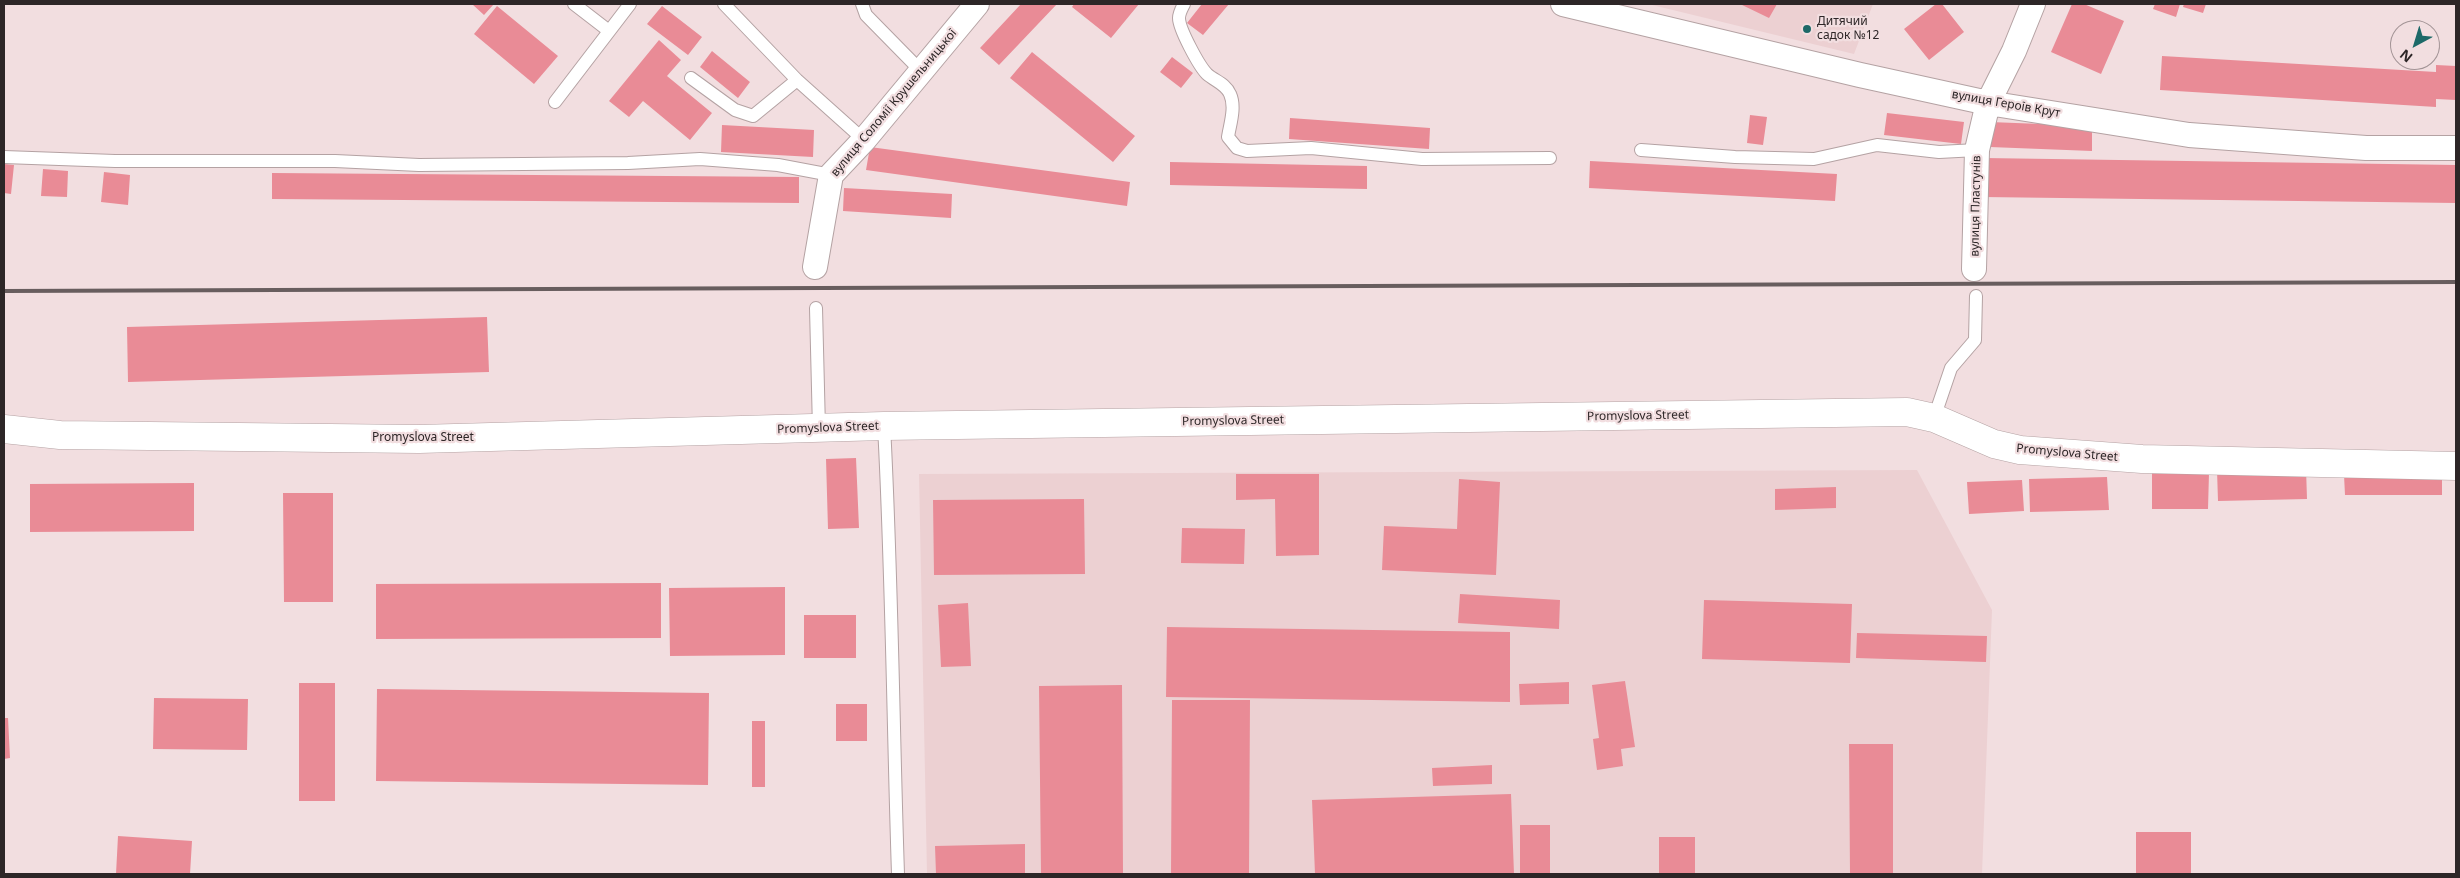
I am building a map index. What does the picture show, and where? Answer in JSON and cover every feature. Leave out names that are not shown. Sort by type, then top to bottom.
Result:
[{"type":"street","name":"вулиця Соломії Крушельницької","points":[[815,267],[831,175],[864,140],[977,4]]},
{"type":"street","name":"вулиця Героїв Крут","points":[[1563,4],[1860,75],[1988,103],[2189,135],[2366,148],[2456,148]]},
{"type":"street","name":"вулиця Пластунів","points":[[1974,269],[1977,150],[1988,103],[2014,51],[2033,4]]},
{"type":"street","name":"Promyslova Street","points":[[4,428],[60,435],[419,439],[884,426],[1907,412],[1934,418],[1994,444],[2020,450],[2142,459],[2456,466]]},
{"type":"lane","points":[[574,4],[609,31]]},
{"type":"lane","points":[[555,102],[630,4]]},
{"type":"lane","points":[[724,4],[797,80],[864,140]]},
{"type":"lane","points":[[862,4],[866,15],[921,72]]},
{"type":"lane","points":[[1184,4],[1179,16],[1180,26],[1190,46],[1206,73],[1226,87],[1231,95],[1233,106],[1228,137],[1237,148],[1247,151],[1311,148],[1422,159],[1550,158]]},
{"type":"lane","points":[[691,78],[735,110],[753,116],[797,80]]},
{"type":"lane","points":[[1641,150],[1735,157],[1814,159],[1877,145],[1939,152],[1977,150]]},
{"type":"lane","points":[[4,157],[115,161],[335,162],[419,165],[628,163],[700,159],[778,165],[831,175]]},
{"type":"lane","points":[[1934,418],[1951,368],[1975,340],[1976,296]]},
{"type":"lane","points":[[816,308],[819,429]]},
{"type":"lane","points":[[884,426],[892,568],[898,874]]},
{"type":"shaded area","name":"Дитячий садок №12","points":[[1648,4],[1873,4],[1854,54]]},
{"type":"shaded area","points":[[1917,470],[1992,610],[1982,874],[927,874],[919,474]]},
{"type":"building","points":[[472,4],[494,4],[484,15]]},
{"type":"building","points":[[1021,4],[1057,4],[999,65],[980,48]]},
{"type":"building","points":[[1074,4],[1139,4],[1111,38],[1072,7]]},
{"type":"building","points":[[1202,4],[1229,4],[1203,35],[1187,23]]},
{"type":"building","points":[[1740,4],[1777,4],[1769,18]]},
{"type":"building","points":[[1936,4],[1942,4],[1964,32],[1929,60],[1904,29]]},
{"type":"building","points":[[2072,4],[2084,4],[2124,21],[2101,74],[2051,52]]},
{"type":"building","points":[[2155,4],[2180,4],[2176,17],[2153,9]]},
{"type":"building","points":[[2184,4],[2206,4],[2203,13],[2183,7]]},
{"type":"building","points":[[497,6],[558,56],[534,84],[474,34]]},
{"type":"building","points":[[662,6],[702,37],[688,55],[647,24]]},
{"type":"building","points":[[659,40],[681,60],[667,76],[712,113],[690,140],[643,101],[629,117],[609,101]]},
{"type":"building","points":[[712,51],[750,82],[738,98],[700,67]]},
{"type":"building","points":[[1032,52],[1135,136],[1113,162],[1010,78]]},
{"type":"building","points":[[2162,56],[2436,72],[2436,70],[2440,70],[2440,65],[2456,66],[2456,100],[2436,99],[2436,107],[2160,90]]},
{"type":"building","points":[[1172,57],[1193,73],[1181,88],[1160,72]]},
{"type":"building","points":[[1887,113],[1964,122],[1961,144],[1884,135]]},
{"type":"building","points":[[1750,115],[1767,117],[1763,145],[1747,143]]},
{"type":"building","points":[[1290,118],[1430,128],[1429,149],[1289,139]]},
{"type":"building","points":[[1990,122],[2092,126],[2092,151],[1990,147]]},
{"type":"building","points":[[722,125],[814,130],[813,157],[721,152]]},
{"type":"building","points":[[870,147],[1130,182],[1127,206],[866,170]]},
{"type":"building","points":[[1984,158],[2456,165],[2456,203],[1983,197]]},
{"type":"building","points":[[1590,161],[1837,174],[1835,201],[1589,188]]},
{"type":"building","points":[[1170,162],[1367,166],[1367,189],[1170,185]]},
{"type":"building","points":[[4,164],[14,165],[11,194],[4,193]]},
{"type":"building","points":[[43,169],[68,171],[67,197],[41,196]]},
{"type":"building","points":[[104,172],[130,175],[128,205],[101,202]]},
{"type":"building","points":[[272,173],[799,177],[799,203],[272,199]]},
{"type":"building","points":[[844,188],[952,194],[951,218],[843,211]]},
{"type":"building","points":[[487,317],[489,372],[128,382],[127,327]]},
{"type":"building","points":[[856,458],[859,528],[828,529],[826,459]]},
{"type":"building","points":[[2306,468],[2307,499],[2218,501],[2217,470]]},
{"type":"building","points":[[2152,472],[2209,473],[2208,509],[2152,509]]},
{"type":"building","points":[[1236,474],[1319,474],[1319,555],[1276,556],[1275,499],[1236,500]]},
{"type":"building","points":[[2442,474],[2442,495],[2345,495],[2344,475]]},
{"type":"building","points":[[2107,477],[2109,510],[2030,512],[2029,479]]},
{"type":"building","points":[[1459,479],[1500,482],[1496,575],[1382,570],[1384,526],[1457,529]]},
{"type":"building","points":[[2022,480],[2024,511],[1969,514],[1967,482]]},
{"type":"building","points":[[194,483],[194,531],[30,532],[30,484]]},
{"type":"building","points":[[1836,487],[1836,508],[1775,510],[1775,489]]},
{"type":"building","points":[[283,493],[333,493],[333,602],[284,602]]},
{"type":"building","points":[[1084,499],[1085,574],[934,575],[933,500]]},
{"type":"building","points":[[1182,528],[1245,529],[1244,564],[1181,563]]},
{"type":"building","points":[[661,583],[661,638],[376,639],[376,584]]},
{"type":"building","points":[[785,587],[785,655],[670,656],[669,588]]},
{"type":"building","points":[[1460,594],[1560,600],[1559,629],[1458,623]]},
{"type":"building","points":[[1704,600],[1852,604],[1850,663],[1702,659]]},
{"type":"building","points":[[968,603],[971,666],[941,667],[938,605]]},
{"type":"building","points":[[804,615],[856,615],[856,658],[804,658]]},
{"type":"building","points":[[1167,627],[1510,632],[1510,702],[1166,697]]},
{"type":"building","points":[[1857,633],[1987,636],[1986,662],[1856,658]]},
{"type":"building","points":[[1625,681],[1635,747],[1621,749],[1623,766],[1597,770],[1593,739],[1599,738],[1592,685]]},
{"type":"building","points":[[1569,682],[1569,704],[1520,705],[1519,684]]},
{"type":"building","points":[[299,683],[335,683],[335,801],[299,801]]},
{"type":"building","points":[[1122,685],[1123,874],[1041,874],[1039,686]]},
{"type":"building","points":[[377,689],[709,693],[708,785],[376,781]]},
{"type":"building","points":[[154,698],[248,699],[247,750],[153,749]]},
{"type":"building","points":[[1172,700],[1250,700],[1249,874],[1171,874]]},
{"type":"building","points":[[836,704],[867,704],[867,741],[836,741]]},
{"type":"building","points":[[4,718],[8,718],[10,758],[4,759]]},
{"type":"building","points":[[752,721],[765,721],[765,787],[752,787]]},
{"type":"building","points":[[1849,744],[1893,744],[1893,874],[1850,874]]},
{"type":"building","points":[[1492,765],[1492,784],[1433,786],[1432,768]]},
{"type":"building","points":[[1511,794],[1514,874],[1315,874],[1312,800]]},
{"type":"building","points":[[1520,825],[1550,825],[1550,874],[1520,874]]},
{"type":"building","points":[[2136,832],[2191,832],[2191,874],[2136,874]]},
{"type":"building","points":[[118,836],[192,841],[190,874],[116,874]]},
{"type":"building","points":[[1659,837],[1695,837],[1695,874],[1659,874]]},
{"type":"building","points":[[1025,844],[1025,874],[936,874],[935,846]]},
{"type":"railway","points":[[4,291],[2456,282]]},
{"type":"place","name":"Дитячий садок №12","points":[[1807,29]]}]
